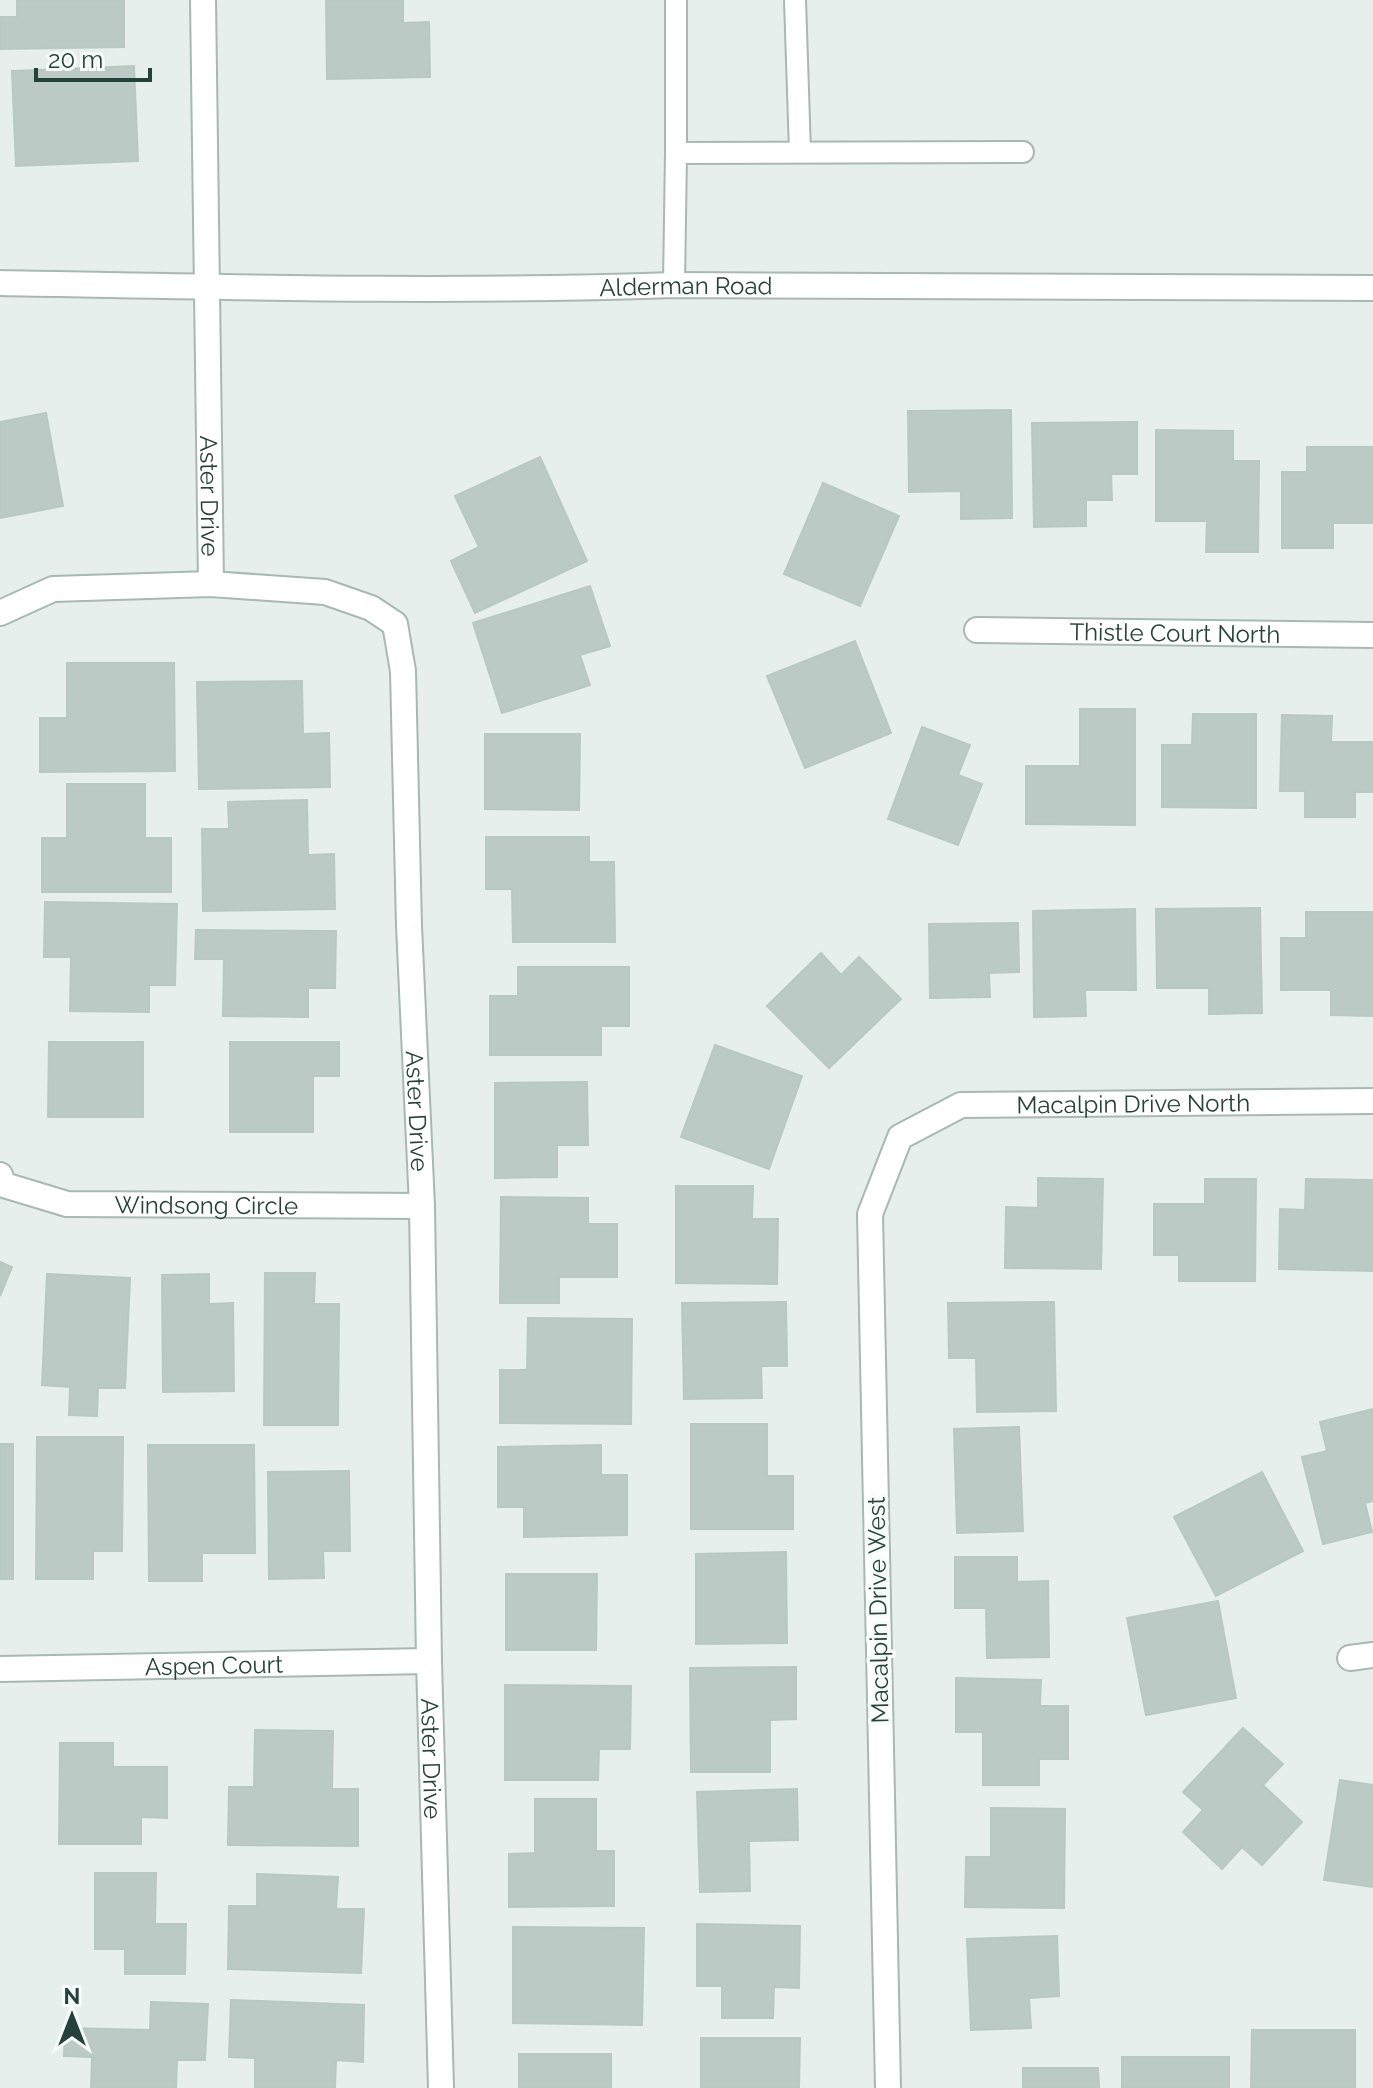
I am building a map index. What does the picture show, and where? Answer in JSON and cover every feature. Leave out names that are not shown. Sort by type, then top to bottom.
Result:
[{"type":"street","name":"Aster Drive","points":[[203,0],[211,584],[325,592],[371,608],[395,624],[403,671],[409,926],[422,1206],[429,1661],[441,2088]]},
{"type":"street","name":"Alderman Road","points":[[0,283],[208,287],[1373,288]]},
{"type":"street","points":[[0,613],[53,589],[211,584]]},
{"type":"street","name":"Thistle Court North","points":[[977,630],[1373,635]]},
{"type":"street","name":"Macalpin Drive North","points":[[900,1137],[961,1105],[1373,1101]]},
{"type":"street","name":"Macalpin Drive West","points":[[888,2088],[870,1214],[900,1137]]},
{"type":"street","name":"Windsong Circle","points":[[0,1175],[4,1185],[67,1204],[422,1206]]},
{"type":"street","name":"Aspen Court","points":[[0,1669],[429,1661]]},
{"type":"lane","points":[[674,285],[676,0]]},
{"type":"lane","points":[[795,0],[800,152]]},
{"type":"lane","points":[[676,153],[1023,152]]},
{"type":"building","points":[[17,0],[124,0],[124,47],[0,49],[0,17],[17,17]]},
{"type":"building","points":[[326,0],[403,0],[403,23],[429,22],[430,77],[327,79]]},
{"type":"building","points":[[134,66],[138,161],[16,166],[12,71]]},
{"type":"building","points":[[1011,410],[1012,518],[961,519],[961,491],[909,492],[908,411]]},
{"type":"building","points":[[46,413],[63,506],[0,518],[0,422]]},
{"type":"building","points":[[1137,422],[1137,474],[1111,474],[1112,500],[1086,500],[1086,526],[1034,527],[1032,423]]},
{"type":"building","points":[[1156,430],[1233,431],[1233,461],[1259,461],[1258,552],[1206,552],[1207,521],[1156,521]]},
{"type":"building","points":[[1307,447],[1373,447],[1373,523],[1333,523],[1333,548],[1282,548],[1282,472],[1307,472]]},
{"type":"building","points":[[540,457],[587,561],[475,613],[451,561],[479,547],[455,496]]},
{"type":"building","points":[[823,483],[899,516],[860,606],[784,574]]},
{"type":"building","points":[[590,586],[610,646],[580,655],[590,685],[502,713],[473,623]]},
{"type":"building","points":[[855,641],[891,733],[805,768],[767,676]]},
{"type":"building","points":[[67,663],[174,663],[175,771],[40,772],[40,718],[67,718]]},
{"type":"building","points":[[302,681],[303,734],[329,733],[330,787],[199,789],[197,682]]},
{"type":"building","points":[[1080,709],[1135,709],[1135,825],[1026,824],[1026,766],[1080,766]]},
{"type":"building","points":[[1193,714],[1256,714],[1256,808],[1162,807],[1162,745],[1192,745]]},
{"type":"building","points":[[1282,715],[1332,716],[1331,742],[1373,742],[1373,792],[1355,792],[1355,817],[1305,817],[1305,791],[1280,791]]},
{"type":"building","points":[[922,727],[970,745],[958,775],[982,784],[958,845],[888,819]]},
{"type":"building","points":[[485,734],[580,734],[579,810],[485,809]]},
{"type":"building","points":[[67,784],[145,784],[145,838],[171,838],[171,892],[42,892],[42,838],[67,838]]},
{"type":"building","points":[[307,800],[308,855],[334,854],[335,909],[203,911],[202,829],[229,829],[228,802]]},
{"type":"building","points":[[486,837],[589,837],[589,862],[614,862],[615,942],[513,942],[512,889],[486,889]]},
{"type":"building","points":[[45,902],[177,904],[175,985],[149,985],[149,1012],[70,1011],[71,957],[44,957]]},
{"type":"building","points":[[1260,908],[1262,1013],[1209,1014],[1209,988],[1157,988],[1156,909]]},
{"type":"building","points":[[1135,909],[1136,990],[1085,990],[1086,1016],[1034,1017],[1033,911]]},
{"type":"building","points":[[1306,912],[1373,912],[1373,1016],[1331,1015],[1331,990],[1281,990],[1281,938],[1306,938]]},
{"type":"building","points":[[1018,923],[1019,972],[989,973],[990,997],[930,998],[929,924]]},
{"type":"building","points":[[196,930],[336,931],[335,988],[308,988],[308,1017],[223,1016],[224,959],[195,959]]},
{"type":"building","points":[[821,953],[841,975],[859,957],[901,999],[829,1068],[767,1006]]},
{"type":"building","points":[[518,967],[629,967],[629,1026],[601,1026],[601,1055],[490,1055],[490,996],[518,996]]},
{"type":"building","points":[[49,1042],[143,1042],[143,1117],[48,1117]]},
{"type":"building","points":[[230,1042],[339,1042],[339,1076],[313,1076],[313,1132],[230,1132]]},
{"type":"building","points":[[715,1045],[802,1076],[769,1169],[681,1137]]},
{"type":"building","points":[[587,1082],[588,1145],[557,1145],[557,1177],[495,1178],[495,1083]]},
{"type":"building","points":[[1038,1178],[1103,1179],[1101,1269],[1005,1268],[1006,1207],[1038,1208]]},
{"type":"building","points":[[1205,1179],[1256,1179],[1255,1281],[1179,1281],[1179,1255],[1154,1255],[1154,1204],[1205,1204]]},
{"type":"building","points":[[1306,1179],[1373,1180],[1373,1271],[1279,1269],[1280,1209],[1305,1210]]},
{"type":"building","points":[[676,1186],[753,1186],[752,1219],[778,1219],[777,1284],[676,1283]]},
{"type":"building","points":[[501,1197],[588,1198],[588,1224],[617,1224],[617,1277],[559,1277],[559,1303],[500,1303]]},
{"type":"building","points":[[0,1262],[12,1267],[0,1296]]},
{"type":"building","points":[[265,1273],[315,1273],[314,1304],[339,1304],[338,1425],[264,1425]]},
{"type":"building","points":[[47,1274],[130,1278],[125,1388],[98,1388],[97,1416],[69,1415],[70,1387],[42,1385]]},
{"type":"building","points":[[209,1274],[209,1304],[233,1303],[234,1391],[163,1392],[162,1275]]},
{"type":"building","points":[[786,1302],[787,1366],[761,1366],[762,1398],[684,1399],[682,1303]]},
{"type":"building","points":[[1054,1302],[1056,1411],[977,1412],[976,1358],[949,1358],[948,1303]]},
{"type":"building","points":[[528,1318],[632,1319],[631,1424],[500,1423],[500,1370],[527,1370]]},
{"type":"building","points":[[1373,1409],[1373,1501],[1365,1503],[1372,1532],[1323,1544],[1302,1457],[1327,1451],[1320,1422]]},
{"type":"building","points":[[691,1424],[767,1424],[767,1476],[793,1476],[793,1529],[691,1529]]},
{"type":"building","points":[[1019,1427],[1023,1531],[957,1533],[954,1429]]},
{"type":"building","points":[[37,1437],[123,1437],[122,1551],[93,1551],[93,1579],[36,1579]]},
{"type":"building","points":[[0,1444],[13,1444],[13,1579],[0,1579]]},
{"type":"building","points":[[148,1445],[254,1445],[255,1553],[202,1553],[202,1581],[149,1581]]},
{"type":"building","points":[[601,1445],[601,1475],[627,1475],[627,1535],[524,1537],[524,1507],[498,1507],[498,1447]]},
{"type":"building","points":[[349,1471],[350,1551],[323,1551],[324,1578],[269,1579],[268,1472]]},
{"type":"building","points":[[1262,1472],[1303,1551],[1216,1596],[1174,1517]]},
{"type":"building","points":[[786,1552],[787,1643],[696,1644],[696,1554]]},
{"type":"building","points":[[955,1557],[1017,1557],[1017,1582],[1048,1581],[1049,1657],[987,1658],[986,1608],[955,1608]]},
{"type":"building","points":[[506,1574],[597,1574],[596,1650],[506,1650]]},
{"type":"building","points":[[1218,1601],[1236,1698],[1146,1715],[1127,1618]]},
{"type":"building","points":[[796,1667],[796,1719],[770,1720],[770,1772],[691,1772],[690,1668]]},
{"type":"building","points":[[956,1678],[1041,1680],[1040,1706],[1068,1706],[1068,1759],[1039,1759],[1039,1785],[983,1785],[983,1732],[956,1732]]},
{"type":"building","points":[[505,1685],[631,1686],[630,1749],[599,1749],[598,1780],[505,1780]]},
{"type":"building","points":[[1243,1728],[1283,1764],[1263,1785],[1302,1822],[1262,1865],[1242,1847],[1222,1869],[1183,1832],[1203,1810],[1183,1792]]},
{"type":"building","points":[[255,1730],[333,1731],[332,1789],[358,1789],[358,1846],[228,1845],[229,1787],[254,1787]]},
{"type":"building","points":[[60,1743],[113,1743],[113,1767],[167,1767],[167,1818],[141,1817],[141,1844],[59,1844]]},
{"type":"building","points":[[1340,1780],[1373,1785],[1373,1887],[1324,1880]]},
{"type":"building","points":[[797,1789],[798,1840],[749,1841],[750,1891],[700,1892],[697,1792]]},
{"type":"building","points":[[535,1799],[596,1799],[596,1851],[614,1851],[614,1906],[509,1907],[509,1854],[535,1853]]},
{"type":"building","points":[[991,1808],[1065,1809],[1064,1908],[965,1907],[966,1857],[991,1857]]},
{"type":"building","points":[[95,1873],[156,1873],[155,1924],[186,1924],[185,1974],[125,1974],[125,1949],[95,1949]]},
{"type":"building","points":[[257,1874],[338,1877],[336,1909],[364,1909],[361,1973],[228,1969],[229,1906],[257,1906]]},
{"type":"building","points":[[697,1924],[800,1926],[799,1988],[774,1987],[773,2018],[722,2018],[722,1986],[697,1986]]},
{"type":"building","points":[[513,1927],[644,1928],[642,2025],[513,2023]]},
{"type":"building","points":[[1057,1936],[1059,1996],[1029,1998],[1031,2028],[971,2030],[967,1939]]},
{"type":"building","points":[[231,2000],[364,2005],[363,2062],[336,2060],[335,2088],[255,2088],[255,2058],[229,2057]]},
{"type":"building","points":[[151,2002],[208,2004],[205,2060],[177,2060],[176,2088],[91,2088],[92,2057],[64,2056],[65,2028],[150,2030]]},
{"type":"building","points":[[1252,2030],[1355,2030],[1355,2088],[1251,2088]]},
{"type":"building","points":[[701,2038],[800,2038],[799,2088],[701,2088]]},
{"type":"building","points":[[519,2054],[611,2054],[611,2088],[519,2088]]},
{"type":"building","points":[[1122,2057],[1229,2057],[1229,2088],[1122,2088]]},
{"type":"building","points":[[1023,2068],[1098,2068],[1099,2088],[1023,2088]]}]
